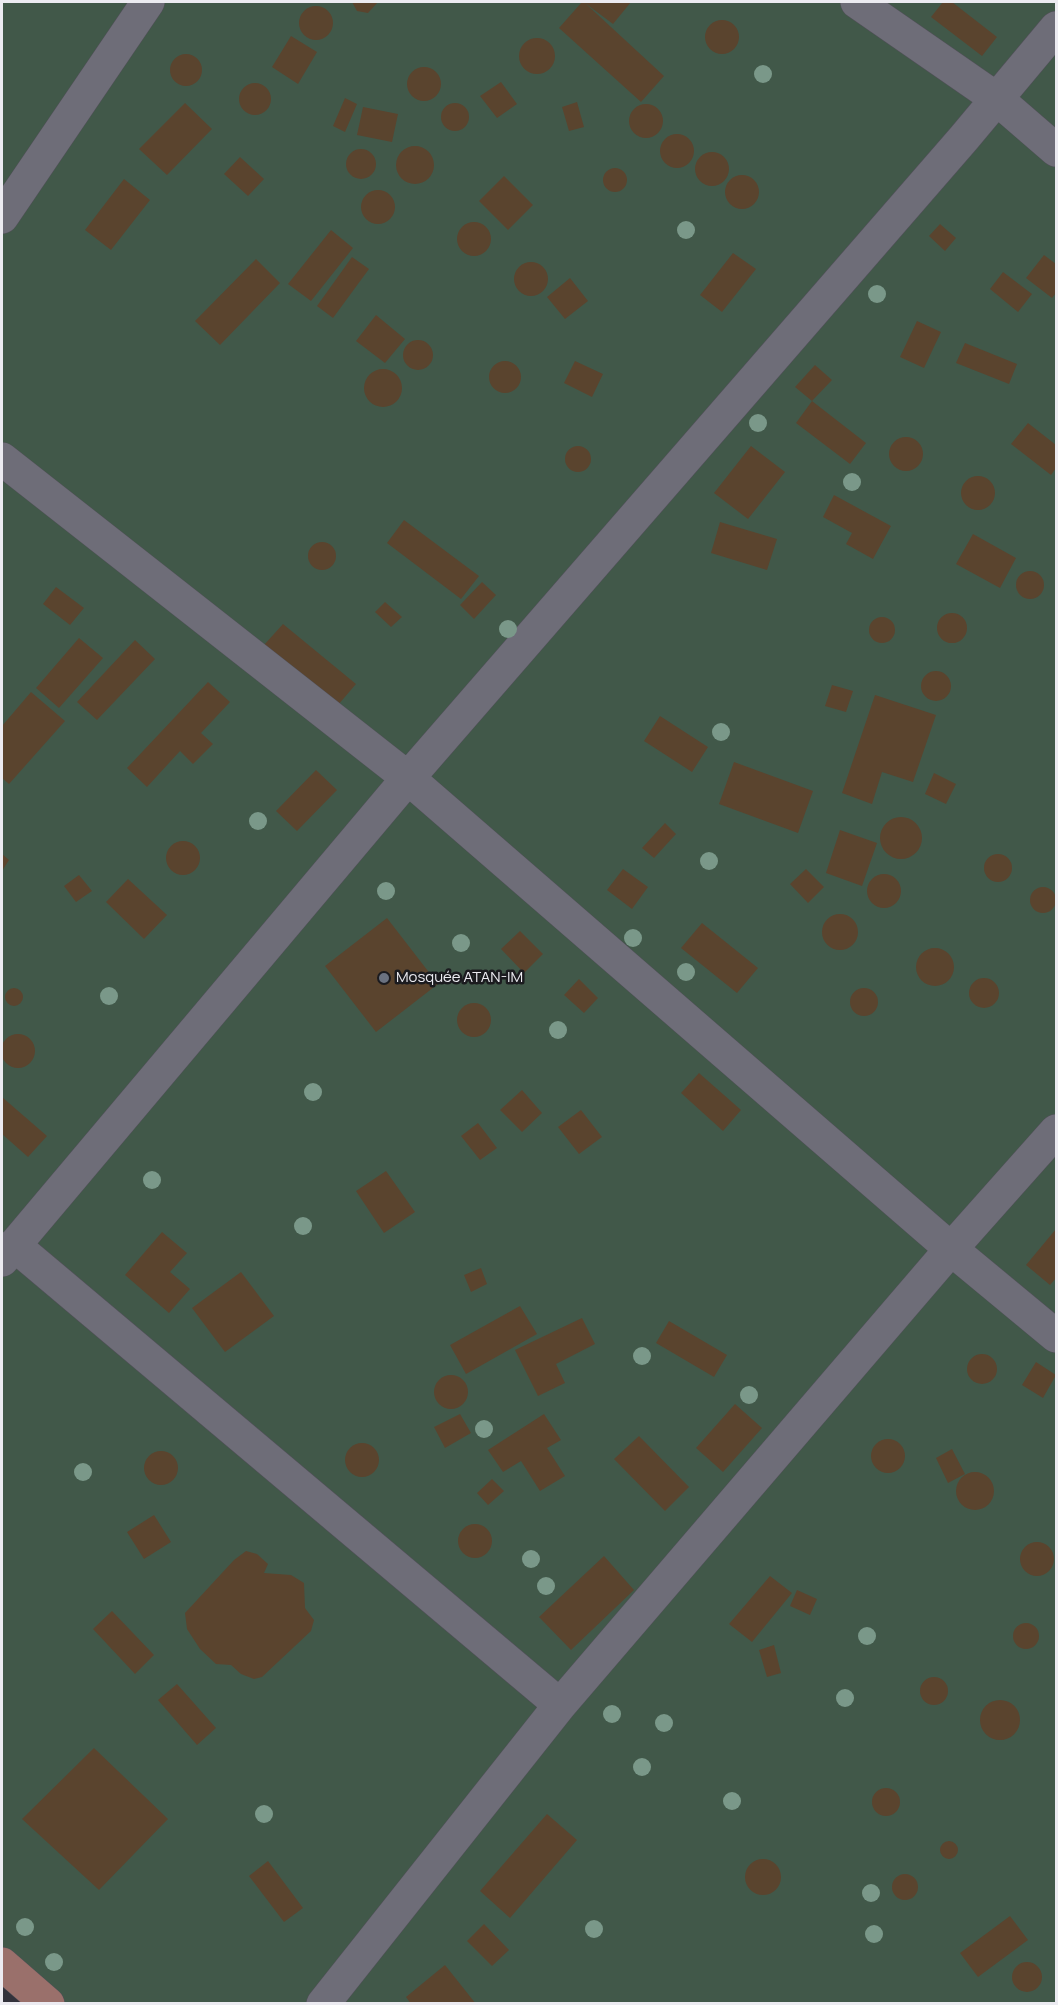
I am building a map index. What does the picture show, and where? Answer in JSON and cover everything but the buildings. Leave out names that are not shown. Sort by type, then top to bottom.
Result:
[{"type":"main road","points":[[2,1964],[48,2004]]},
{"type":"street","points":[[2,217],[148,2]]},
{"type":"street","points":[[857,2],[997,99],[1056,150]]},
{"type":"street","points":[[560,1705],[8,1252],[408,778],[1056,28]]},
{"type":"street","points":[[2,459],[408,778],[951,1249],[1056,1336]]},
{"type":"street","points":[[323,2004],[560,1705],[951,1249],[1056,1131]]},
{"type":"green space","points":[[2,2],[1056,2],[1056,2003],[48,2004],[2,1964]]},
{"type":"place","name":"Mosquée ATAN-IM","points":[[384,978]]}]
